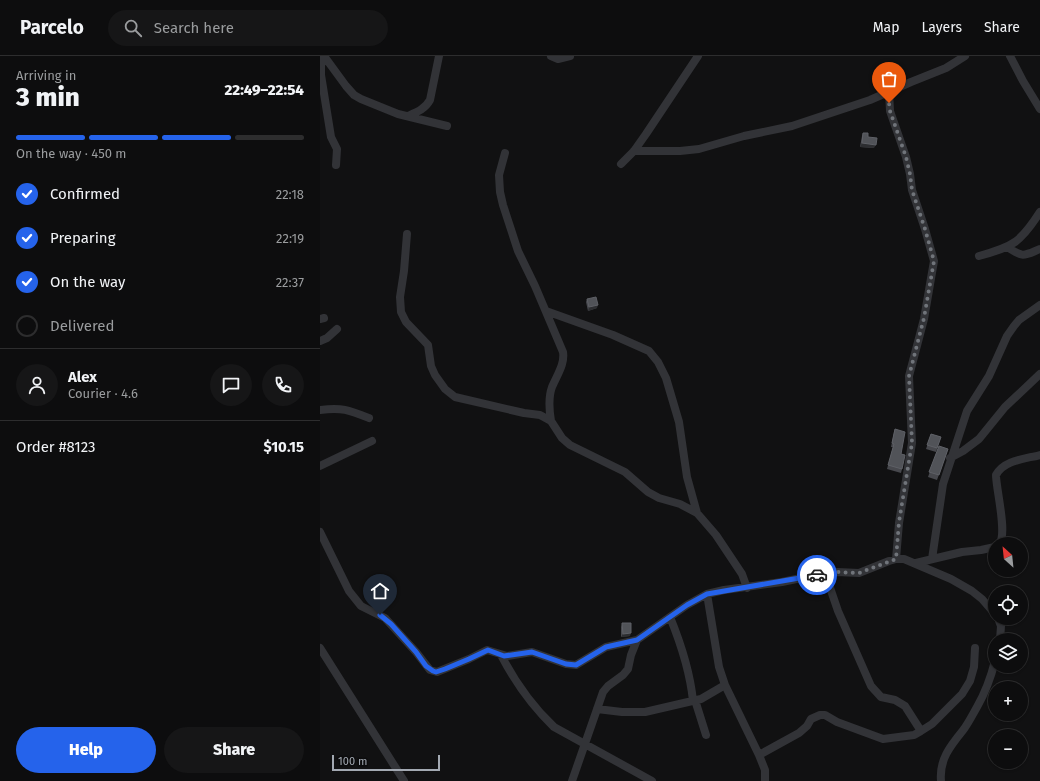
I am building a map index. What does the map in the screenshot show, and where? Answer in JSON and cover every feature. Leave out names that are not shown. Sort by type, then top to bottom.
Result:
[{"type":"street","points":[[324,56],[346,86],[361,100],[408,116],[448,126]]},
{"type":"street","points":[[324,56],[320,66],[332,137],[337,149],[336,164]]},
{"type":"street","points":[[408,116],[422,109],[430,100],[439,56]]},
{"type":"street","points":[[551,56],[558,59],[570,56]]},
{"type":"street","points":[[621,164],[634,151],[698,56]]},
{"type":"street","points":[[634,151],[680,151],[711,146],[744,136],[792,126],[870,100],[946,68],[965,56]]},
{"type":"street","points":[[1010,56],[1023,81],[1040,108]]},
{"type":"street","points":[[889,91],[890,111],[906,157],[912,190],[934,261],[923,324],[909,376],[912,443],[899,522],[896,559]]},
{"type":"street","points":[[505,153],[499,175],[500,192],[503,205],[518,251],[546,311],[560,344],[564,358],[552,388],[549,400],[551,421],[562,438],[570,444],[624,472],[638,482],[648,492],[659,498],[680,504],[697,513],[716,535],[742,574],[747,588]]},
{"type":"street","points":[[979,256],[1007,247],[1020,239],[1030,228],[1040,212]]},
{"type":"street","points":[[407,234],[400,297],[401,312],[406,322],[428,345],[433,370],[445,389],[455,397],[524,413],[540,415],[551,421]]},
{"type":"street","points":[[1007,247],[1023,256],[1040,249]]},
{"type":"street","points":[[932,559],[943,484],[950,458],[967,411],[989,376],[1007,336],[1019,320],[1040,305]]},
{"type":"street","points":[[546,311],[613,335],[649,351],[658,362],[666,378],[679,422],[685,465],[697,513]]},
{"type":"street","points":[[320,341],[327,338],[337,329]]},
{"type":"street","points":[[950,458],[963,451],[979,438],[1006,407],[1040,374]]},
{"type":"street","points":[[320,410],[335,408],[346,409],[369,418]]},
{"type":"street","points":[[320,466],[372,442]]},
{"type":"street","points":[[1001,537],[1000,500],[996,475],[1002,467],[1009,463],[1040,455]]},
{"type":"street","points":[[320,532],[349,591],[356,601],[362,606],[385,618],[430,670],[436,672],[469,659],[485,650],[490,650],[506,656],[532,652],[566,664],[576,665],[606,647],[637,640],[687,605],[707,594],[825,573],[859,573],[896,559],[916,563],[951,579],[972,591],[988,606]]},
{"type":"street","points":[[916,563],[962,552],[988,548]]},
{"type":"street","points":[[825,573],[838,611],[871,686],[880,697],[895,700],[905,706],[921,731]]},
{"type":"street","points":[[707,594],[719,667],[759,755],[765,770],[765,781]]},
{"type":"street","points":[[670,617],[681,644],[689,672],[694,700],[706,735]]},
{"type":"street","points":[[572,781],[605,689],[620,678],[628,668],[637,640]]},
{"type":"street","points":[[320,648],[404,781]]},
{"type":"street","points":[[759,755],[798,733],[807,726],[811,719],[820,715],[825,715],[837,722],[883,739],[914,735],[932,724],[962,694],[970,681],[974,667],[975,648]]},
{"type":"street","points":[[501,655],[513,678],[541,714],[554,727],[652,781]]},
{"type":"street","points":[[941,781],[944,756],[977,707],[992,673]]},
{"type":"street","points":[[597,709],[622,712],[645,712],[694,700],[726,685]]},
{"type":"building","points":[[863,133],[868,133],[868,137],[877,138],[876,145],[862,143]]},
{"type":"building","points":[[596,297],[598,305],[589,307],[587,299]]},
{"type":"building","points":[[895,429],[905,432],[901,454],[905,455],[902,469],[888,465],[894,444],[892,443]]},
{"type":"building","points":[[931,434],[941,437],[937,448],[927,445]]},
{"type":"building","points":[[939,446],[948,449],[939,475],[929,472]]},
{"type":"building","points":[[622,623],[631,623],[631,633],[623,634]]},
{"type":"way so far","points":[[817,575],[837,572],[859,573],[896,559],[899,522],[912,443],[909,376],[924,318],[934,261],[912,190],[906,157],[890,111],[889,103]]},
{"type":"route","points":[[380,615],[391,624],[416,652],[426,666],[430,670],[436,672],[469,659],[485,650],[490,650],[504,656],[532,652],[566,664],[576,665],[606,647],[637,640],[687,605],[707,594],[817,575]]}]
